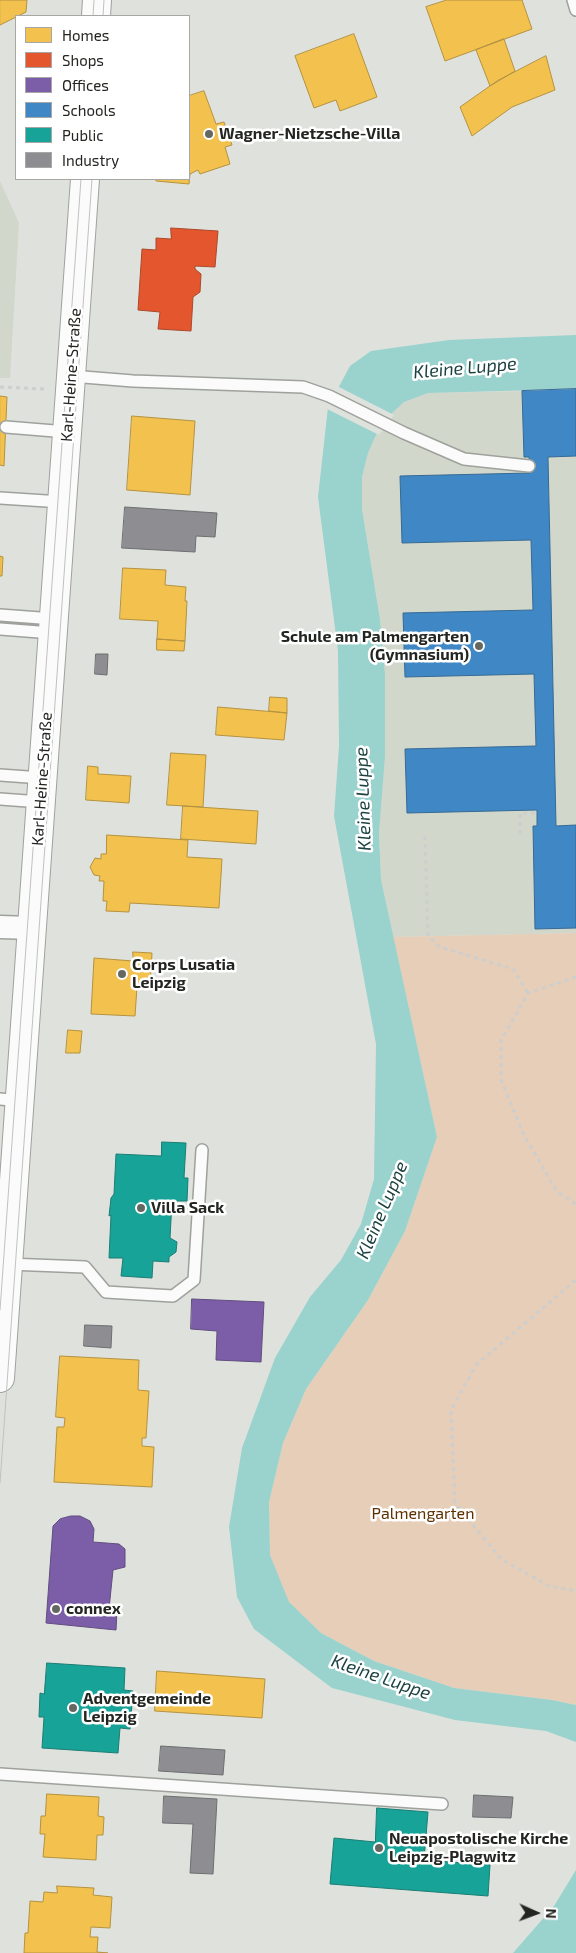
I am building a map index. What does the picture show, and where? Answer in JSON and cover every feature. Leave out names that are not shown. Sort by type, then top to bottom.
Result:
[{"type":"main road","points":[[96,15],[97,0]]},
{"type":"main road","name":"Karl-Heine-Straße","points":[[0,1378],[2,1306],[8,1264],[7,1176],[10,1100],[32,928],[85,180]]},
{"type":"street","points":[[0,926],[32,928]]},
{"type":"lane","points":[[573,0],[576,10]]},
{"type":"lane","points":[[70,383],[133,380],[303,387],[329,396],[389,426],[464,459],[530,466]]},
{"type":"lane","points":[[6,427],[67,432]]},
{"type":"lane","points":[[0,498],[62,502]]},
{"type":"lane","points":[[0,615],[53,626]]},
{"type":"lane","points":[[0,629],[53,626]]},
{"type":"lane","points":[[0,775],[42,790]]},
{"type":"lane","points":[[0,799],[42,790]]},
{"type":"lane","points":[[8,1264],[85,1268],[106,1292],[173,1296],[194,1280],[202,1150]]},
{"type":"lane","points":[[0,1774],[442,1804]]},
{"type":"path","points":[[0,387],[70,383]]},
{"type":"path","points":[[520,834],[520,813],[538,813]]},
{"type":"path","points":[[425,836],[428,936],[440,947],[513,969],[528,993]]},
{"type":"path","points":[[576,977],[528,993],[501,1041],[501,1080],[524,1136],[557,1192],[576,1204]]},
{"type":"path","points":[[576,1280],[476,1365],[451,1410],[455,1503],[501,1559],[549,1586],[576,1591]]},
{"type":"shaded area","points":[[0,181],[19,223],[10,378],[0,378]]},
{"type":"shaded area","name":"Schule am Palmengarten (Gymnasium)","points":[[576,390],[576,933],[393,937],[381,880],[379,833],[385,757],[385,674],[380,618],[362,509],[362,477],[368,453],[375,437],[388,417],[404,402],[428,393]]},
{"type":"green space","name":"Palmengarten","points":[[576,933],[576,1705],[552,1700],[454,1688],[374,1661],[321,1633],[289,1603],[270,1555],[269,1502],[283,1443],[306,1389],[368,1300],[405,1231],[437,1137],[393,937]]},
{"type":"water","name":"Kleine Luppe","points":[[576,335],[576,389],[428,393],[404,402],[388,417],[375,437],[368,453],[362,477],[362,509],[380,619],[385,674],[385,757],[379,833],[381,880],[437,1137],[405,1231],[368,1300],[306,1389],[283,1443],[269,1502],[270,1555],[289,1602],[321,1633],[374,1661],[454,1688],[552,1700],[576,1705],[576,1742],[546,1731],[455,1720],[332,1688],[254,1629],[237,1597],[229,1527],[242,1448],[275,1358],[310,1297],[341,1260],[361,1224],[374,1179],[376,1044],[334,816],[339,746],[338,651],[318,497],[328,407],[350,366],[371,351],[449,340]]},
{"type":"water","points":[[576,1870],[576,1953],[513,1953],[554,1906]]},
{"type":"pier","points":[[337,386],[394,415],[379,435],[325,408]]},
{"type":"building: Homes","points":[[0,0],[27,0],[26,12],[15,15],[15,18],[0,25]]},
{"type":"building: Homes","points":[[447,0],[522,0],[532,29],[445,61],[426,7]]},
{"type":"building: Homes","points":[[354,34],[377,97],[340,111],[336,100],[314,108],[295,56]]},
{"type":"building: Homes","points":[[504,39],[515,71],[490,86],[476,50]]},
{"type":"building: Homes","points":[[546,56],[555,90],[512,107],[472,136],[460,107],[497,81]]},
{"type":"building: Homes","name":"Wagner-Nietzsche-Villa","points":[[204,91],[216,124],[224,122],[232,145],[225,147],[230,164],[200,174],[198,170],[190,174],[190,96]]},
{"type":"building: Homes","name":"Wagner-Nietzsche-Villa","points":[[156,180],[189,180],[189,184]]},
{"type":"building: Homes","points":[[0,396],[7,397],[4,466],[0,465]]},
{"type":"building: Homes","points":[[132,416],[195,421],[190,495],[127,490]]},
{"type":"building: Homes","points":[[0,556],[3,557],[2,576],[0,576]]},
{"type":"building: Homes","points":[[123,568],[166,570],[165,585],[186,587],[185,641],[157,639],[158,621],[120,619]]},
{"type":"building: Homes","points":[[157,639],[185,641],[184,651],[157,650]]},
{"type":"building: Homes","points":[[270,697],[287,698],[287,713],[269,711]]},
{"type":"building: Homes","points":[[218,707],[287,713],[284,740],[216,735]]},
{"type":"building: Homes","points":[[171,753],[206,755],[203,807],[167,805]]},
{"type":"building: Homes","points":[[88,766],[98,767],[98,774],[131,776],[129,803],[86,800]]},
{"type":"building: Homes","points":[[183,806],[258,811],[256,844],[181,839]]},
{"type":"building: Homes","points":[[107,835],[188,840],[187,857],[222,859],[219,908],[130,903],[129,912],[106,911],[107,901],[103,901],[104,881],[99,881],[100,876],[94,875],[90,867],[95,858],[101,859],[101,854],[106,854]]},
{"type":"building: Homes","name":"Corps Lusatia Leipzig","points":[[133,952],[152,953],[150,988],[137,987],[135,1016],[91,1014],[94,958],[133,961]]},
{"type":"building: Homes","points":[[68,1030],[82,1031],[80,1053],[66,1053]]},
{"type":"building: Homes","points":[[60,1356],[139,1360],[138,1390],[149,1391],[146,1438],[142,1438],[142,1446],[154,1447],[152,1487],[54,1482],[57,1427],[64,1427],[65,1418],[56,1417]]},
{"type":"building: Homes","points":[[157,1671],[265,1679],[262,1718],[155,1711]]},
{"type":"building: Homes","points":[[47,1794],[99,1797],[98,1816],[104,1817],[103,1835],[97,1835],[96,1860],[43,1857],[45,1834],[40,1834],[41,1816],[45,1816]]},
{"type":"building: Homes","points":[[57,1886],[94,1888],[93,1895],[112,1897],[110,1928],[91,1927],[90,1937],[98,1937],[97,1952],[108,1953],[24,1953],[25,1933],[28,1933],[30,1901],[43,1902],[44,1892],[57,1893]]},
{"type":"building: Shops","points":[[171,228],[218,231],[215,267],[195,266],[195,269],[201,274],[200,292],[193,297],[191,331],[158,329],[160,312],[138,310],[142,249],[156,250],[156,238],[171,239]]},
{"type":"building: Offices","points":[[192,1299],[264,1302],[261,1362],[216,1360],[217,1331],[191,1329]]},
{"type":"building: Offices","points":[[80,1516],[90,1521],[94,1529],[93,1542],[119,1544],[125,1549],[125,1567],[113,1570],[109,1609],[117,1611],[116,1630],[46,1623],[53,1526],[60,1519]]},
{"type":"building: Schools","points":[[576,389],[576,456],[548,457],[556,826],[576,825],[576,928],[535,929],[533,826],[537,826],[537,810],[407,813],[405,749],[536,746],[534,674],[405,677],[403,613],[533,610],[531,540],[402,543],[400,476],[530,473],[529,457],[524,457],[522,391]]},
{"type":"building: Public","name":"Villa Sack","points":[[162,1142],[186,1143],[184,1178],[188,1178],[187,1201],[172,1201],[170,1238],[177,1242],[176,1252],[169,1257],[169,1262],[153,1261],[152,1278],[121,1276],[123,1258],[109,1258],[111,1215],[109,1216],[111,1198],[114,1194],[116,1154],[161,1156]]},
{"type":"building: Public","points":[[47,1663],[125,1668],[124,1690],[133,1691],[130,1729],[120,1728],[118,1753],[42,1748],[44,1717],[39,1717],[40,1693],[44,1694]]},
{"type":"building: Public","name":"Neuapostolische Kirche Leipzig-Plagwitz","points":[[377,1808],[428,1812],[424,1860],[490,1865],[488,1896],[330,1884],[334,1838],[375,1842]]},
{"type":"building: Industry","points":[[125,507],[217,513],[215,537],[196,536],[195,552],[122,548]]},
{"type":"building: Industry","points":[[96,654],[108,654],[107,675],[95,674]]},
{"type":"building: Industry","points":[[85,1325],[112,1326],[111,1348],[84,1346]]},
{"type":"building: Industry","points":[[161,1746],[225,1750],[223,1775],[159,1771]]},
{"type":"building: Industry","points":[[474,1795],[513,1797],[511,1818],[473,1817]]},
{"type":"building: Industry","points":[[164,1796],[217,1799],[213,1874],[190,1873],[193,1824],[163,1823]]},
{"type":"tram line","points":[[93,15],[94,0]]},
{"type":"tram line","points":[[103,15],[104,0]]},
{"type":"tram line","points":[[0,1310],[81,180]]},
{"type":"tram line","points":[[0,1483],[92,180]]},
{"type":"place","name":"Wagner-Nietzsche-Villa","points":[[209,134]]},
{"type":"place","name":"Schule am Palmengarten (Gymnasium)","points":[[479,646]]},
{"type":"place","name":"Corps Lusatia Leipzig","points":[[122,974]]},
{"type":"place","name":"Villa Sack","points":[[141,1208]]},
{"type":"place","name":"connex","points":[[56,1609]]},
{"type":"place","name":"Adventgemeinde Leipzig","points":[[73,1708]]},
{"type":"place","name":"Neuapostolische Kirche Leipzig-Plagwitz","points":[[379,1848]]}]
